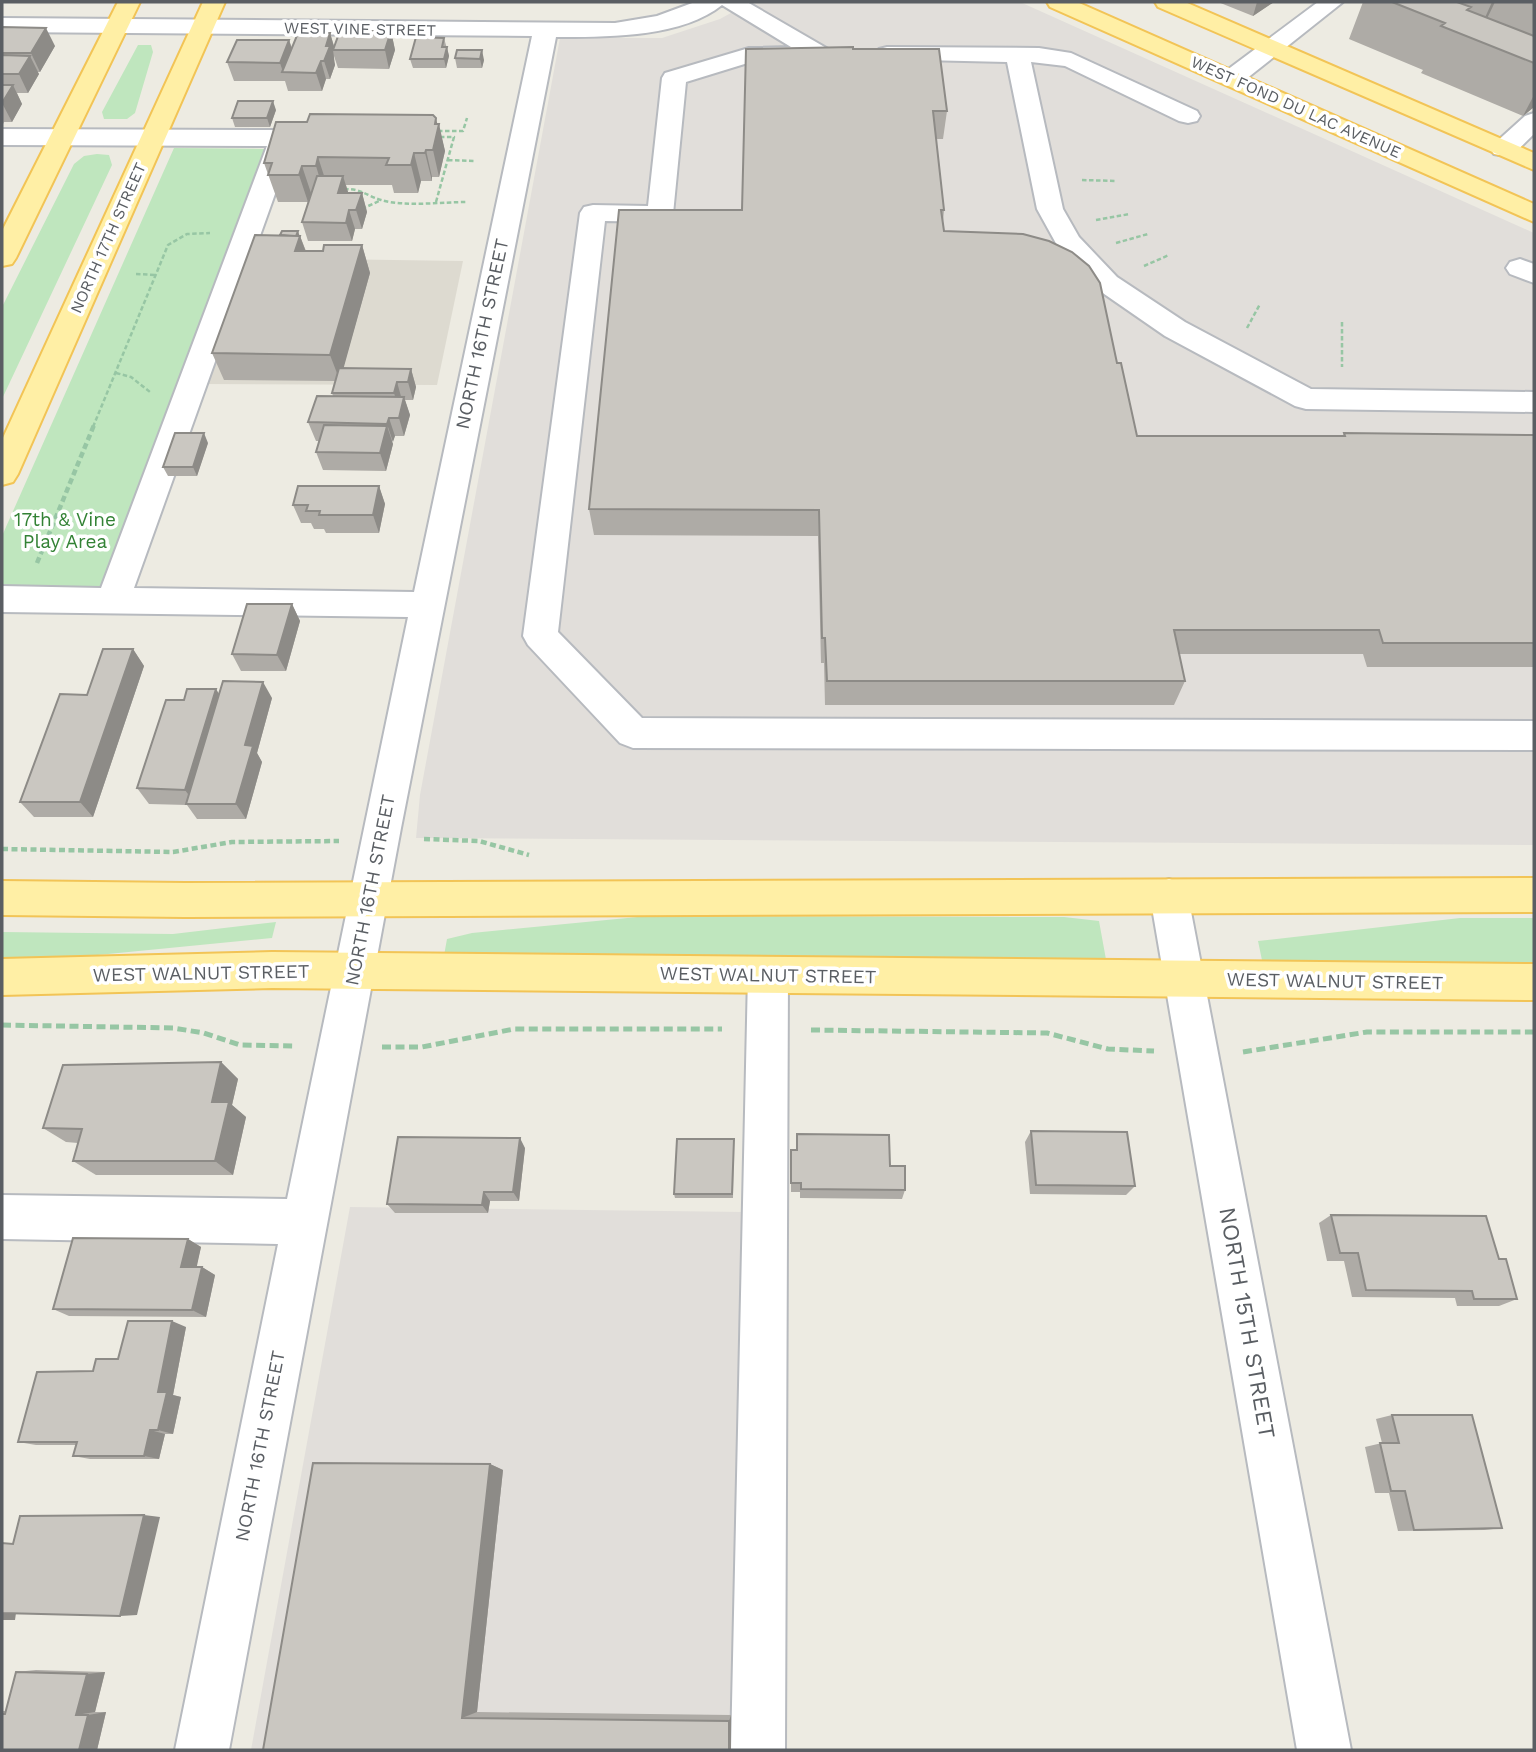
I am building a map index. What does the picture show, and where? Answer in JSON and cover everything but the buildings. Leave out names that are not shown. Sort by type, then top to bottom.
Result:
[{"type":"main road","points":[[2,258],[128,2]]},
{"type":"main road","name":"NORTH 17TH STREET","points":[[2,474],[214,2]]},
{"type":"main road","name":"WEST FOND DU LAC AVENUE","points":[[1058,2],[1534,214]]},
{"type":"main road","points":[[1166,2],[1534,162]]},
{"type":"main road","points":[[2,898],[1534,895]]},
{"type":"main road","name":"WEST WALNUT STREET","points":[[2,977],[355,971],[1534,982]]},
{"type":"street","name":"WEST VINE STREET","points":[[2,25],[615,30],[656,25],[688,15],[712,2]]},
{"type":"street","points":[[731,2],[842,54]]},
{"type":"street","points":[[1232,78],[1332,2]]},
{"type":"street","name":"NORTH 16TH STREET","points":[[202,1750],[303,1222],[545,31]]},
{"type":"street","points":[[1188,117],[1071,60],[1039,55],[749,55],[674,78],[660,214],[593,214],[540,636],[632,733],[1534,736]]},
{"type":"street","points":[[1017,55],[1050,209],[1068,242],[1107,284],[1175,328],[1306,399],[1534,402]]},
{"type":"street","points":[[1503,149],[1534,121]]},
{"type":"street","points":[[2,137],[282,138],[112,602]]},
{"type":"street","points":[[2,599],[428,605]]},
{"type":"street","name":"NORTH 15TH STREET","points":[[1168,896],[1324,1750]]},
{"type":"street","points":[[758,1750],[768,975]]},
{"type":"street","points":[[2,1217],[303,1222]]},
{"type":"path","points":[[435,131],[463,131],[467,118]]},
{"type":"path","points":[[429,137],[454,138],[436,202]]},
{"type":"path","points":[[448,160],[476,161]]},
{"type":"path","points":[[337,189],[360,189],[381,200],[467,202]]},
{"type":"path","points":[[359,212],[381,200]]},
{"type":"path","points":[[37,563],[168,245],[177,237],[200,231],[219,237]]},
{"type":"path","points":[[136,274],[156,275]]},
{"type":"path","points":[[1341,399],[1342,322]]},
{"type":"path","points":[[116,373],[139,380],[149,392],[158,396]]},
{"type":"path","points":[[2,849],[173,852],[232,842],[341,841]]},
{"type":"path","points":[[2,1025],[173,1028],[204,1033],[240,1045],[296,1046]]},
{"type":"path","points":[[1241,1052],[1367,1032],[1534,1032]]},
{"type":"shaded area","points":[[751,2],[1020,2],[1534,233],[1534,845],[416,838],[420,795],[560,38],[662,38],[720,19]]},
{"type":"shaded area","points":[[247,258],[463,261],[437,385],[203,384]]},
{"type":"shaded area","points":[[350,1207],[743,1212],[730,1750],[251,1750]]},
{"type":"green space","points":[[138,45],[151,45],[153,52],[135,113],[127,119],[104,119],[102,112]]},
{"type":"green space","name":"17th & Vine Play Area","points":[[174,148],[268,149],[103,588],[2,586],[2,536]]},
{"type":"green space","points":[[109,155],[112,165],[2,399],[2,307],[74,164],[84,156]]},
{"type":"green space","points":[[648,916],[1064,917],[1099,921],[1107,965],[443,961],[447,939],[472,933]]},
{"type":"green space","points":[[1460,918],[1534,918],[1534,966],[1263,965],[1258,941]]},
{"type":"green space","points":[[276,922],[272,938],[57,959],[2,958],[2,932],[173,934]]}]
